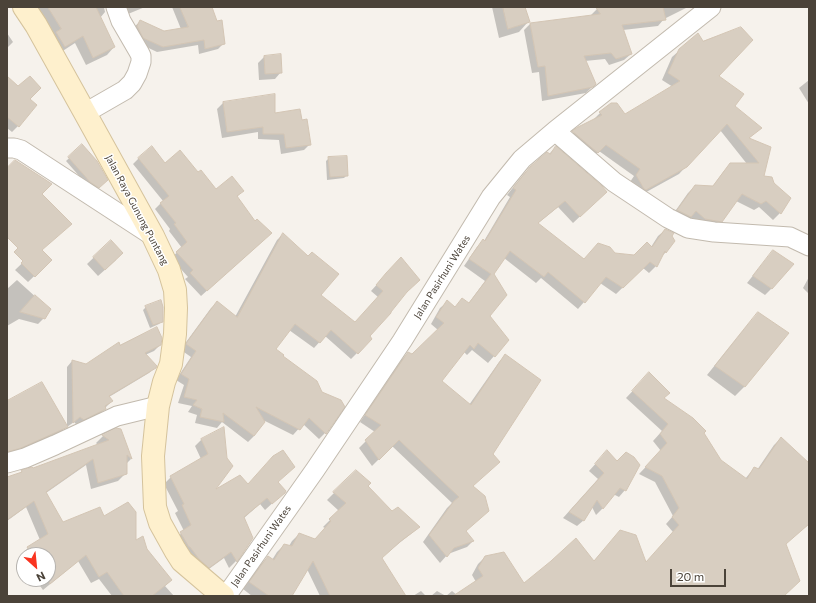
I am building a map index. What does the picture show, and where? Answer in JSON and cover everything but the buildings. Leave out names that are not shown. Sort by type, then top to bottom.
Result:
[{"type":"street","name":"Jalan Raya Gunung Puntang","points":[[24,7],[36,25],[85,113],[169,270],[175,290],[176,334],[172,364],[164,382],[158,406],[154,463],[155,506],[160,523],[182,561],[224,596]]},
{"type":"street","points":[[85,113],[125,90],[132,83],[137,74],[141,56],[121,21],[116,7]]},
{"type":"street","name":"Jalan Pasirhuni Wates","points":[[224,596],[315,470],[402,342],[491,197],[522,159],[555,130],[711,7]]},
{"type":"street","points":[[555,130],[614,182],[668,218],[688,228],[714,232],[790,237],[809,246]]},
{"type":"street","points":[[7,148],[20,150],[152,236]]},
{"type":"street","points":[[7,463],[26,458],[117,416],[158,406]]}]
